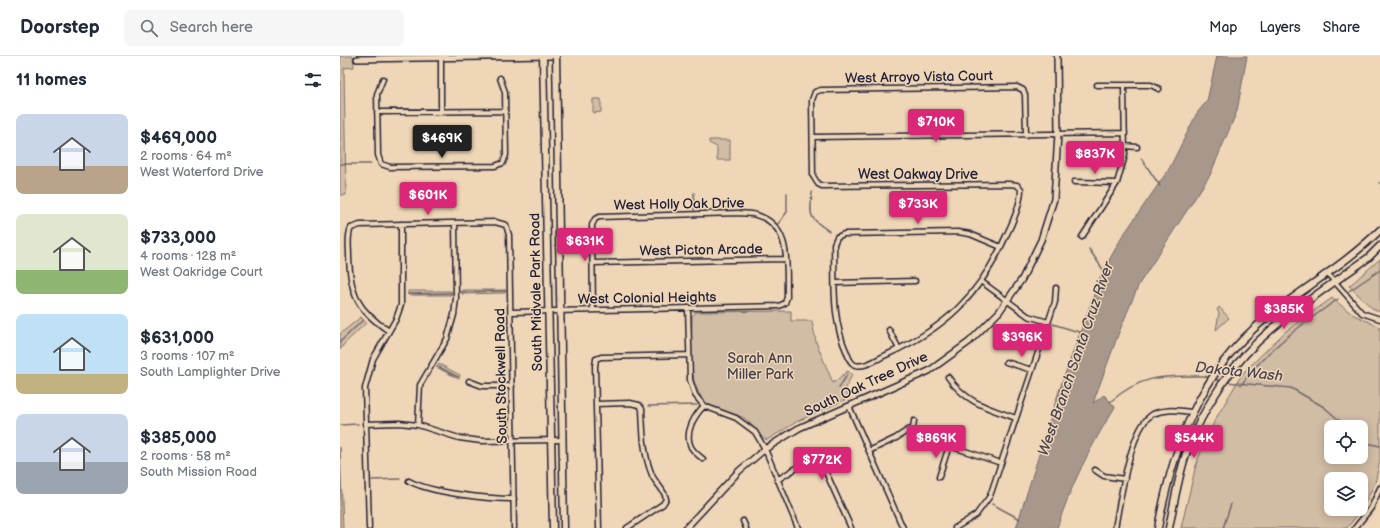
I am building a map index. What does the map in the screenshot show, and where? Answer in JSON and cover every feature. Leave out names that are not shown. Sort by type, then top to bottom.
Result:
[{"type":"main road","name":"South Midvale Park Road","points":[[544,56],[550,441],[553,528]]},
{"type":"main road","name":"South Midvale Park Road","points":[[556,56],[561,440],[564,528]]},
{"type":"main road","points":[[1158,528],[1176,451],[1192,412],[1217,372],[1244,340],[1264,320],[1355,254],[1380,230]]},
{"type":"main road","points":[[1169,528],[1180,475],[1191,440],[1218,389],[1229,374],[1251,348],[1271,329],[1292,312],[1368,258],[1380,246]]},
{"type":"main road","points":[[1170,472],[1180,475]]},
{"type":"street","points":[[357,57],[441,58],[552,56]]},
{"type":"street","name":"South Oak Tree Drive","points":[[686,528],[739,471],[765,449],[799,428],[929,371],[975,337],[1006,302],[1022,279],[1041,240],[1054,199],[1058,134],[1057,56]]},
{"type":"street","points":[[441,58],[442,112]]},
{"type":"street","points":[[381,164],[390,167],[495,166],[503,163],[506,158],[505,111],[504,88],[500,78]]},
{"type":"street","points":[[381,164],[378,155],[377,112],[378,90],[382,79]]},
{"type":"street","points":[[1097,85],[1152,85],[1160,89]]},
{"type":"street","points":[[1082,237],[1117,183],[1125,155],[1124,86]]},
{"type":"street","name":"West Arroyo Vista Court","points":[[813,137],[813,91],[1017,87],[1024,89],[1026,135]]},
{"type":"street","points":[[377,112],[505,111]]},
{"type":"street","points":[[813,137],[1125,133]]},
{"type":"street","name":"West Oakway Drive","points":[[813,137],[813,178],[816,185],[1009,184],[1020,186],[1021,193],[1014,216],[1001,248]]},
{"type":"street","points":[[1125,146],[1136,147]]},
{"type":"street","points":[[503,163],[507,167]]},
{"type":"street","points":[[377,168],[381,164]]},
{"type":"street","points":[[1074,182],[1117,183]]},
{"type":"street","name":"West Holly Oak Drive","points":[[593,263],[592,225],[594,218],[601,216],[738,213],[756,215],[769,221],[779,231],[785,242],[787,298],[785,305]]},
{"type":"street","name":"South Stockwell Road","points":[[455,223],[495,222],[507,224],[509,235],[511,312],[514,528]]},
{"type":"street","points":[[351,228],[360,225],[455,223],[456,298],[454,315],[445,344],[420,386],[418,425]]},
{"type":"street","points":[[369,528],[365,394],[367,376],[373,359],[399,315],[402,300],[401,224]]},
{"type":"street","points":[[347,225],[351,228]]},
{"type":"street","points":[[351,228],[349,237],[350,272],[354,296],[369,317],[389,331]]},
{"type":"street","points":[[958,232],[970,234],[1001,248],[982,282],[954,312],[930,331],[899,349],[863,365],[855,367],[851,362],[840,340],[835,310],[834,236],[844,234],[958,232]]},
{"type":"street","name":"West Picton Arcade","points":[[593,263],[786,259]]},
{"type":"street","points":[[593,263],[593,310]]},
{"type":"street","points":[[1328,274],[1362,313],[1380,319]]},
{"type":"street","points":[[835,283],[915,281]]},
{"type":"street","points":[[982,282],[1006,302],[1028,316],[1048,322]]},
{"type":"street","points":[[955,528],[971,520],[984,506],[992,491],[1055,302],[1056,288]]},
{"type":"street","name":"West Colonial Heights","points":[[511,312],[785,305]]},
{"type":"street","points":[[688,308],[688,355],[690,380],[695,395],[704,406],[736,418],[747,424],[755,432],[765,449],[798,528]]},
{"type":"street","points":[[889,330],[899,349]]},
{"type":"street","points":[[599,528],[595,358],[688,355]]},
{"type":"street","points":[[1006,362],[1032,370]]},
{"type":"street","points":[[948,377],[970,400],[1016,418]]},
{"type":"street","points":[[469,380],[482,386],[512,386]]},
{"type":"street","points":[[596,404],[640,404],[642,409],[645,456],[653,477],[668,499],[633,527],[627,528]]},
{"type":"street","points":[[703,459],[692,449],[689,433],[696,414],[704,406]]},
{"type":"street","points":[[850,406],[903,528]]},
{"type":"street","points":[[1115,528],[1125,479],[1135,441],[1141,426],[1146,419],[1156,413],[1170,409],[1192,412]]},
{"type":"street","points":[[913,429],[914,421]]},
{"type":"street","points":[[365,424],[392,423],[418,425],[474,441],[513,442],[561,440]]},
{"type":"street","points":[[869,451],[896,438],[908,430],[913,429],[931,439],[949,446],[1002,463]]},
{"type":"street","points":[[939,477],[949,446]]},
{"type":"street","points":[[777,480],[811,459],[818,457],[822,462],[851,528]]},
{"type":"street","points":[[1095,470],[1104,476],[1125,479]]},
{"type":"street","points":[[409,482],[429,489],[492,498],[514,499]]},
{"type":"street","points":[[1355,528],[1371,508],[1380,488]]},
{"type":"street","points":[[743,521],[746,528]]},
{"type":"green space","points":[[340,56],[353,56],[354,67],[344,68],[346,195],[340,195]]},
{"type":"green space","points":[[593,99],[601,99],[601,112],[593,113]]},
{"type":"green space","points":[[709,140],[730,140],[730,160],[717,160],[717,147],[709,143]]},
{"type":"green space","points":[[1380,259],[1380,312],[1373,309],[1349,286]]},
{"type":"green space","points":[[462,290],[506,290],[505,293],[462,294]]},
{"type":"green space","points":[[408,291],[451,291],[451,295],[408,295]]},
{"type":"green space","name":"Dakota Wash","points":[[1332,298],[1352,314],[1380,327],[1380,460],[1375,483],[1368,497],[1368,472],[1324,472],[1324,516],[1356,516],[1347,528],[1181,528],[1197,461],[1215,420],[1242,374],[1286,331]]},
{"type":"green space","points":[[1219,307],[1229,318],[1216,330],[1219,313],[1217,310]]},
{"type":"green space","name":"Sarah Ann Miller Park","points":[[791,311],[791,321],[812,321],[816,342],[833,383],[848,371],[852,375],[845,390],[849,398],[798,421],[767,440],[760,435],[746,419],[712,407],[701,396],[696,386],[691,363],[692,316],[696,312]]},
{"type":"green space","points":[[361,317],[366,323],[344,344],[340,350],[340,334]]},
{"type":"green space","points":[[439,364],[460,375],[459,379],[436,367]]},
{"type":"green space","points":[[340,447],[343,528],[340,528]]},
{"type":"water","name":"West Branch Santa Cruz River","points":[[1217,56],[1247,56],[1237,111],[1210,175],[1139,284],[1119,332],[1093,403],[1104,395],[1115,407],[1082,466],[1057,528],[1016,528],[1059,391],[1101,275],[1122,237],[1169,169],[1197,113],[1207,101]]},
{"type":"waterway","points":[[1141,158],[1160,186]]},
{"type":"waterway","points":[[340,164],[371,164]]},
{"type":"waterway","points":[[812,192],[812,216],[817,223],[829,231]]},
{"type":"waterway","points":[[694,193],[694,210]]},
{"type":"waterway","points":[[778,224],[787,212],[787,193]]},
{"type":"waterway","points":[[1089,249],[1104,271]]},
{"type":"waterway","points":[[1349,291],[1380,270]]},
{"type":"waterway","points":[[460,292],[505,291]]},
{"type":"waterway","points":[[408,294],[452,293]]},
{"type":"waterway","points":[[1241,385],[1262,360],[1285,338],[1338,299]]},
{"type":"waterway","points":[[340,342],[363,320]]},
{"type":"waterway","points":[[1053,324],[1082,333]]},
{"type":"waterway","points":[[439,367],[458,377]]},
{"type":"waterway","points":[[839,388],[847,375]]},
{"type":"waterway","name":"Dakota Wash","points":[[1110,402],[1133,386],[1154,378],[1190,376],[1204,376],[1211,378]]},
{"type":"waterway","name":"Dakota Wash","points":[[1214,379],[1222,381]]},
{"type":"waterway","name":"Dakota Wash","points":[[1226,382],[1291,388],[1324,407],[1339,420]]},
{"type":"waterway","points":[[648,406],[697,405]]},
{"type":"waterway","points":[[340,425],[358,424]]},
{"type":"waterway","name":"Dakota Wash","points":[[1368,443],[1380,446]]},
{"type":"waterway","points":[[372,480],[400,479]]},
{"type":"waterway","points":[[992,504],[1020,519]]},
{"type":"waterway","points":[[1223,528],[1231,504]]}]
